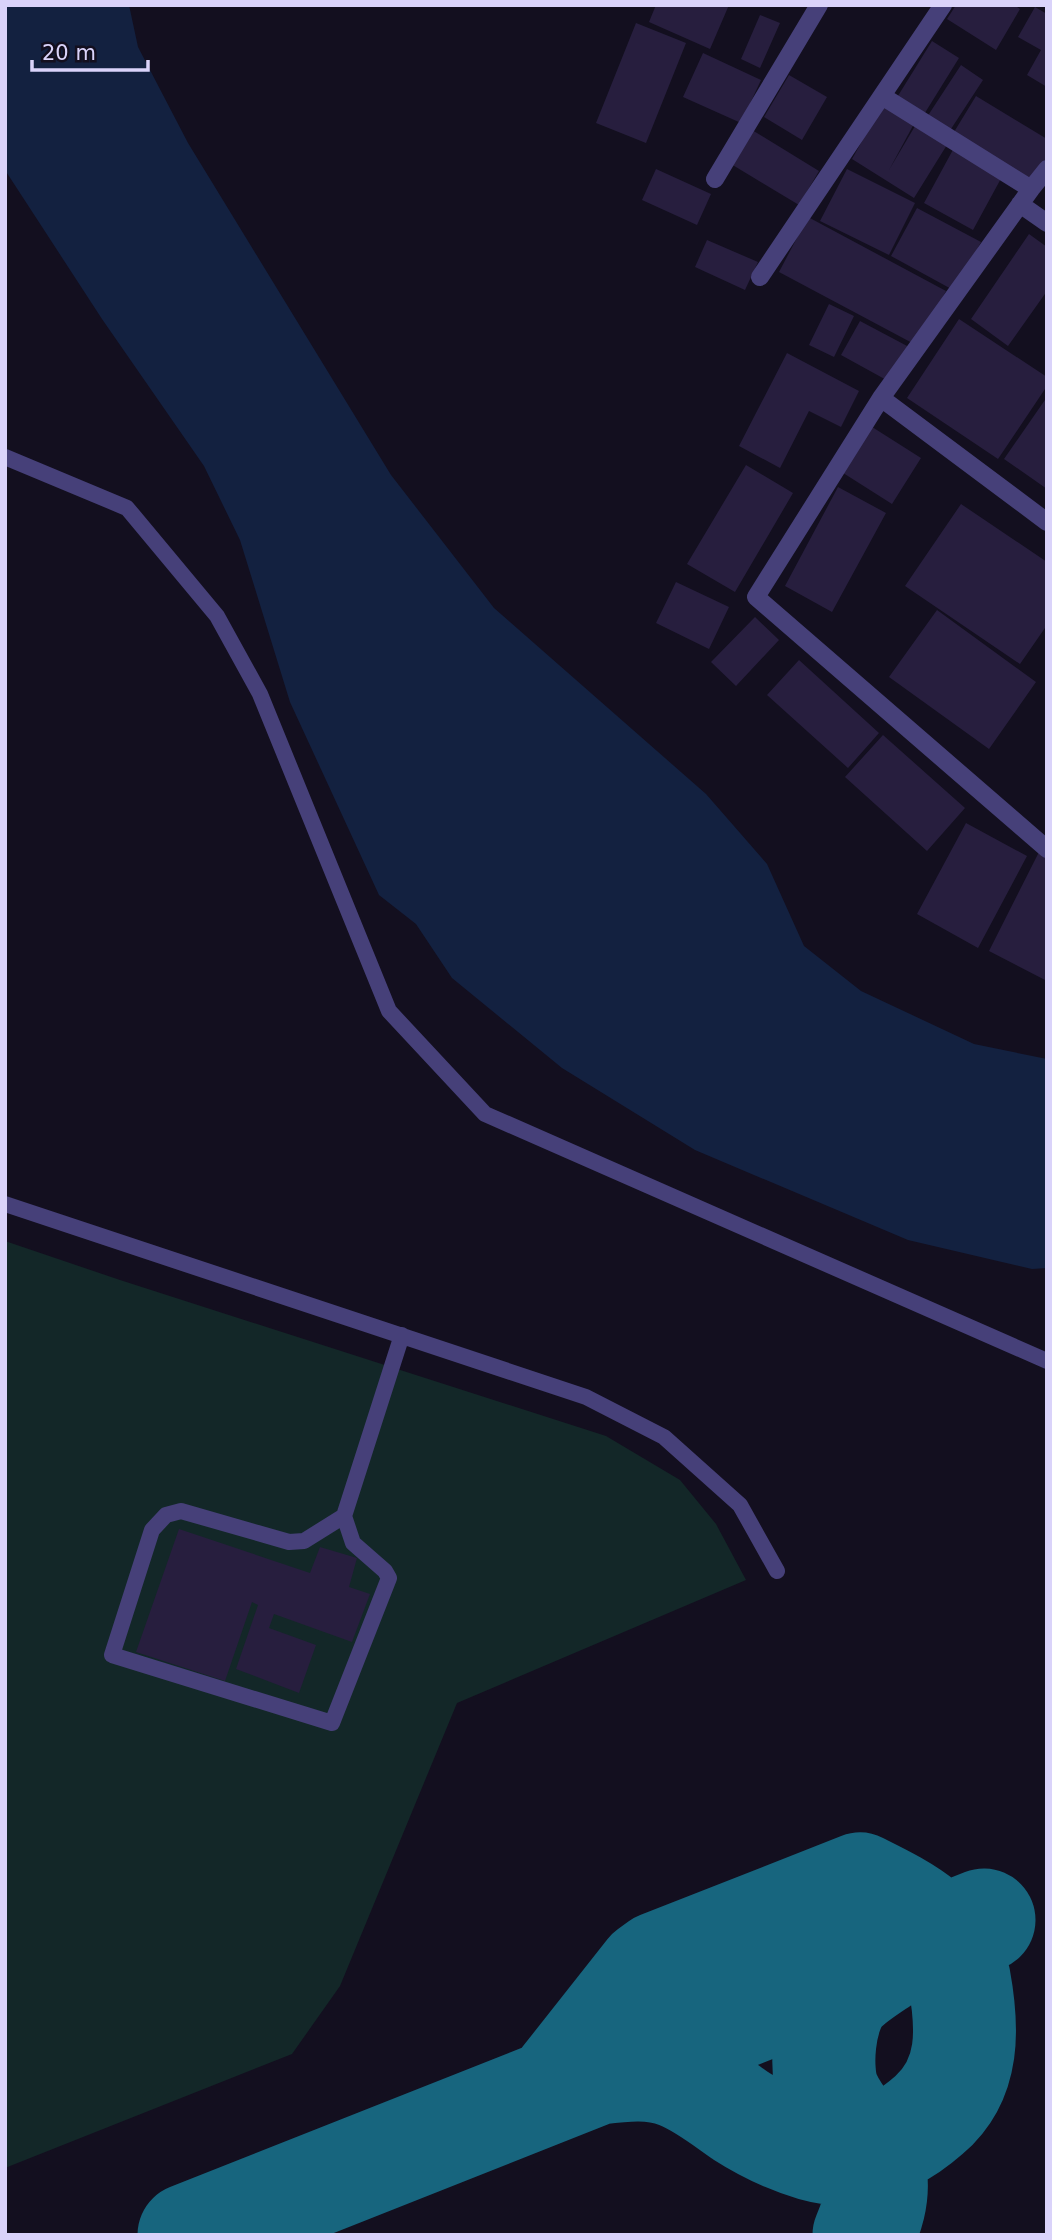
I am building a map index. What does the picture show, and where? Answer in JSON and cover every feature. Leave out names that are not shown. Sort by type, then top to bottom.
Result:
[{"type":"street","points":[[715,179],[820,5]]},
{"type":"street","points":[[760,277],[943,5]]},
{"type":"street","points":[[883,96],[1031,189]]},
{"type":"street","points":[[1047,169],[881,398],[756,597],[1047,849]]},
{"type":"street","points":[[1020,204],[1047,223]]},
{"type":"street","points":[[881,398],[1047,522]]},
{"type":"lane","points":[[5,457],[127,508],[217,616],[260,694],[389,1011],[485,1114],[1047,1361]]},
{"type":"lane","points":[[5,1204],[586,1397],[664,1437],[740,1505],[777,1571]]},
{"type":"lane","points":[[344,1517],[303,1541],[289,1542],[181,1511],[166,1515],[152,1530],[111,1655],[332,1723],[388,1578],[353,1542],[344,1517],[402,1335]]},
{"type":"green space","points":[[5,1241],[606,1436],[680,1480],[716,1524],[746,1580],[457,1703],[340,1986],[292,2054],[5,2168]]},
{"type":"water","points":[[5,5],[129,5],[138,47],[188,143],[391,475],[494,608],[706,794],[767,864],[804,946],[861,991],[974,1044],[1047,1059],[1047,1268],[1032,1269],[908,1240],[695,1150],[562,1068],[452,978],[416,924],[379,895],[290,702],[240,540],[204,466],[102,319],[5,170]]},
{"type":"building","points":[[656,5],[729,5],[710,49],[649,22]]},
{"type":"building","points":[[956,5],[1014,5],[1020,9],[996,50],[947,19]]},
{"type":"building","points":[[1035,7],[1047,14],[1047,87],[1027,75],[1041,50],[1018,37]]},
{"type":"building","points":[[760,15],[780,23],[760,68],[741,59]]},
{"type":"building","points":[[636,23],[686,43],[646,143],[596,123]]},
{"type":"building","points":[[932,41],[959,58],[923,116],[896,99]]},
{"type":"building","points":[[703,53],[761,80],[741,123],[683,97]]},
{"type":"building","points":[[961,65],[983,80],[949,132],[927,117]]},
{"type":"building","points":[[789,75],[827,97],[802,140],[764,117]]},
{"type":"building","points":[[976,96],[1047,139],[1047,162],[1035,182],[954,132]]},
{"type":"building","points":[[883,104],[915,122],[889,170],[918,121],[950,140],[914,198],[852,159]]},
{"type":"building","points":[[752,130],[819,171],[799,205],[731,164]]},
{"type":"building","points":[[955,146],[1004,173],[973,230],[924,203]]},
{"type":"building","points":[[656,169],[711,194],[697,225],[642,200]]},
{"type":"building","points":[[847,169],[915,203],[889,255],[820,221]]},
{"type":"building","points":[[917,208],[981,242],[955,291],[891,256]]},
{"type":"building","points":[[808,217],[946,291],[916,345],[779,272]]},
{"type":"building","points":[[1029,234],[1047,247],[1047,291],[1008,346],[971,319]]},
{"type":"building","points":[[707,240],[758,262],[745,290],[695,267]]},
{"type":"building","points":[[829,304],[854,316],[834,357],[809,345]]},
{"type":"building","points":[[959,319],[1047,377],[1047,386],[998,459],[907,398]]},
{"type":"building","points":[[860,321],[909,347],[890,382],[841,355]]},
{"type":"building","points":[[787,353],[859,391],[841,427],[809,411],[780,468],[739,446]]},
{"type":"building","points":[[1047,397],[1047,489],[1004,459]]},
{"type":"building","points":[[869,425],[921,458],[892,504],[840,471]]},
{"type":"building","points":[[746,465],[793,493],[735,592],[687,564]]},
{"type":"building","points":[[838,487],[886,513],[832,612],[785,586]]},
{"type":"building","points":[[961,504],[1047,562],[1047,625],[1020,664],[905,586]]},
{"type":"building","points":[[676,582],[729,607],[709,649],[656,623]]},
{"type":"building","points":[[937,610],[1036,682],[989,749],[889,677]]},
{"type":"building","points":[[755,617],[779,640],[736,686],[711,662]]},
{"type":"building","points":[[799,660],[879,733],[848,768],[767,695]]},
{"type":"building","points":[[883,735],[965,808],[927,851],[845,777]]},
{"type":"building","points":[[966,823],[1027,856],[978,948],[917,914]]},
{"type":"building","points":[[1039,852],[1047,856],[1047,981],[989,951]]},
{"type":"building","points":[[179,1529],[310,1573],[320,1547],[357,1558],[349,1587],[370,1594],[352,1642],[274,1614],[269,1628],[316,1645],[299,1693],[236,1669],[258,1605],[252,1602],[225,1681],[136,1652]]},
{"type":"taxiway","points":[[554,2090],[648,1971],[659,1963],[860,1884],[892,1900],[922,1920],[935,1931],[954,1960],[962,1996],[965,2033],[959,2069],[953,2085],[943,2101],[929,2115],[895,2139],[877,2146],[839,2154],[822,2152],[785,2140],[678,2077],[649,2071],[599,2073]]},
{"type":"taxiway","points":[[189,2235],[984,1920]]},
{"type":"taxiway","points":[[864,2235],[874,2207],[876,2178],[868,2155],[829,2094],[824,2057],[827,2029],[835,2004],[855,1981],[883,1962]]}]
